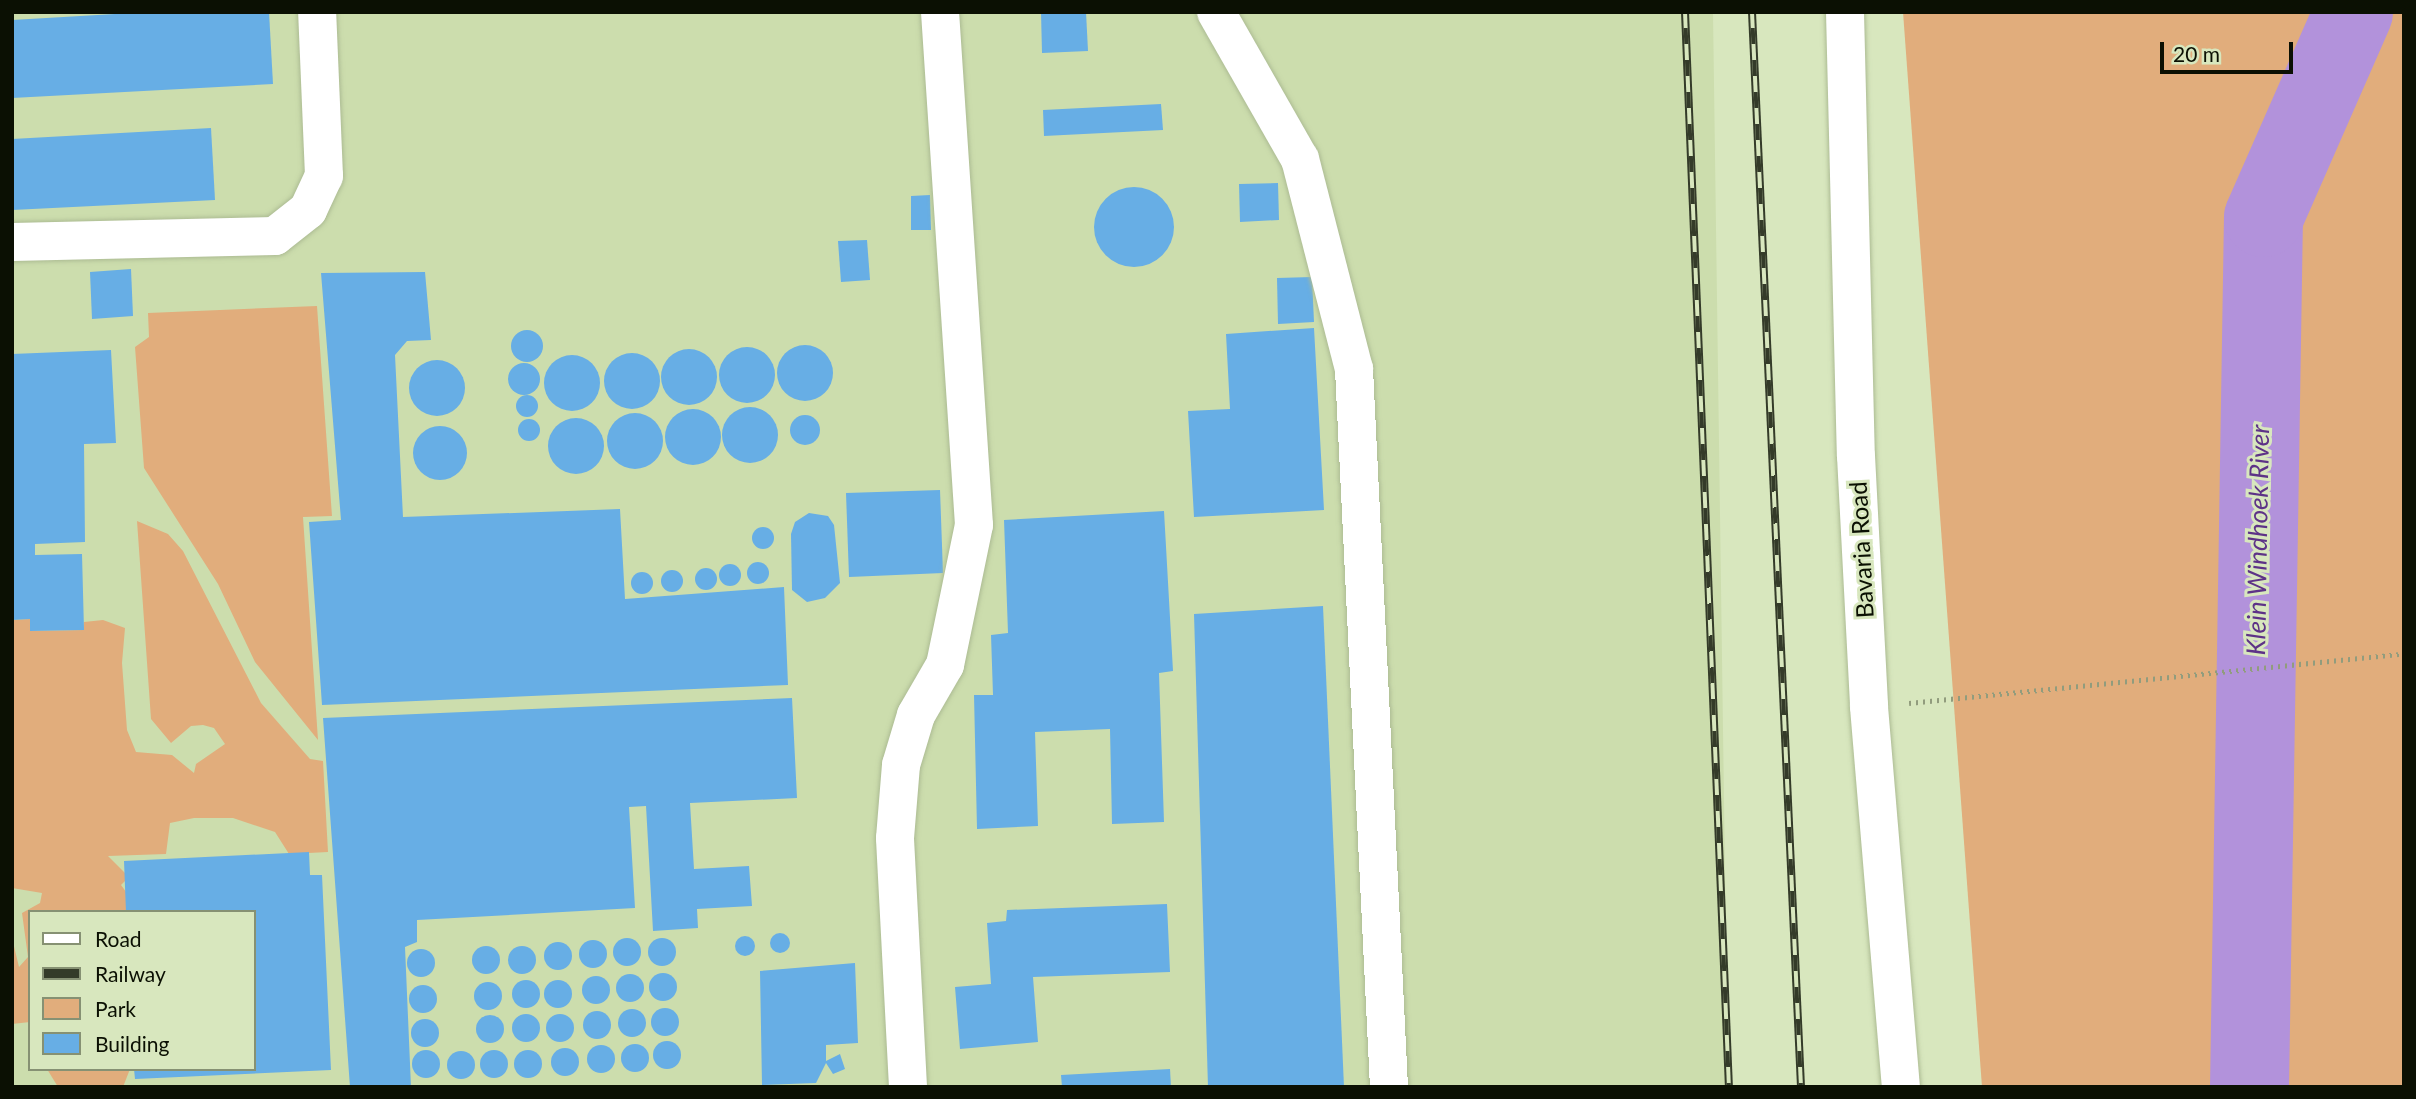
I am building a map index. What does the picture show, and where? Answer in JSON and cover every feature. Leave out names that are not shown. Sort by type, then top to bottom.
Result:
[{"type":"street","points":[[12,242],[275,236],[308,210],[324,176],[317,12]]},
{"type":"street","points":[[908,1087],[895,838],[901,765],[916,715],[945,665],[974,525],[940,12]]},
{"type":"street","points":[[1216,12],[1300,159],[1354,369],[1389,1087]]},
{"type":"street","name":"Bavaria Road","points":[[1845,12],[1856,456],[1869,707],[1901,1087]]},
{"type":"path","points":[[1869,707],[2404,654]]},
{"type":"shaded area","points":[[12,12],[1713,12],[1728,1087],[12,1087]]},
{"type":"green space","points":[[1903,12],[2404,12],[2404,1087],[1982,1087]]},
{"type":"green space","points":[[317,306],[332,516],[303,517],[318,740],[255,662],[218,584],[144,468],[135,347],[149,337],[148,313]]},
{"type":"green space","points":[[137,521],[168,534],[183,551],[261,703],[310,759],[323,761],[328,852],[289,854],[275,832],[233,818],[194,818],[170,823],[166,854],[108,856],[129,877],[121,885],[140,910],[28,910],[28,957],[22,913],[40,903],[42,893],[12,888],[12,620],[30,619],[31,631],[83,630],[84,622],[103,620],[125,628],[122,663],[127,730],[136,752],[172,755],[194,773],[196,764],[225,744],[214,728],[203,725],[191,726],[171,743],[151,719]]},
{"type":"green space","points":[[12,938],[19,967],[28,957],[28,1022],[12,1024]]},
{"type":"green space","points":[[48,1071],[129,1071],[123,1087],[58,1087]]},
{"type":"building","points":[[149,12],[269,12],[273,84],[12,98],[12,20]]},
{"type":"building","points":[[1041,12],[1086,12],[1088,51],[1042,53]]},
{"type":"building","points":[[1161,104],[1163,130],[1044,136],[1043,110]]},
{"type":"building","points":[[211,128],[215,200],[12,210],[12,139]]},
{"type":"building","points":[[1278,183],[1279,220],[1240,222],[1239,184]]},
{"type":"building","points":[[1126,187],[1142,187],[1163,198],[1174,219],[1174,235],[1163,256],[1142,267],[1126,267],[1112,261],[1100,249],[1094,235],[1094,219],[1100,205],[1112,193]]},
{"type":"building","points":[[930,195],[931,230],[911,230],[911,196]]},
{"type":"building","points":[[867,240],[870,280],[841,282],[838,241]]},
{"type":"building","points":[[131,269],[133,316],[92,319],[90,272]]},
{"type":"building","points":[[425,272],[431,340],[407,341],[395,355],[403,517],[620,509],[625,599],[784,587],[788,685],[322,705],[309,522],[341,520],[321,273]]},
{"type":"building","points":[[1312,277],[1314,322],[1278,324],[1277,278]]},
{"type":"building","points":[[1314,328],[1324,510],[1194,517],[1188,411],[1230,409],[1226,334]]},
{"type":"building","points":[[527,330],[538,335],[543,346],[538,357],[527,362],[516,357],[511,346],[516,335]]},
{"type":"building","points":[[805,345],[816,347],[825,353],[831,362],[831,384],[825,393],[816,399],[805,401],[794,399],[785,393],[779,384],[777,373],[779,362],[785,353],[794,347]]},
{"type":"building","points":[[747,347],[758,349],[767,355],[773,364],[773,386],[767,395],[758,401],[747,403],[736,401],[727,395],[721,386],[719,375],[721,364],[727,355],[736,349]]},
{"type":"building","points":[[689,349],[700,351],[709,357],[715,366],[715,388],[709,397],[700,403],[689,405],[678,403],[669,397],[663,388],[661,377],[663,366],[669,357],[678,351]]},
{"type":"building","points":[[111,350],[116,443],[84,444],[85,542],[35,544],[35,555],[82,554],[84,630],[30,631],[30,619],[12,620],[12,354]]},
{"type":"building","points":[[632,353],[643,355],[652,361],[658,370],[658,392],[652,401],[643,407],[632,409],[621,407],[612,401],[606,392],[604,381],[606,370],[612,361],[621,355]]},
{"type":"building","points":[[572,355],[583,357],[592,363],[598,372],[598,394],[592,403],[583,409],[572,411],[561,409],[552,403],[546,394],[544,383],[546,372],[552,363],[561,357]]},
{"type":"building","points":[[432,360],[442,360],[457,368],[463,377],[463,399],[457,408],[442,416],[432,416],[414,404],[409,393],[409,383],[421,365]]},
{"type":"building","points":[[524,363],[535,368],[540,379],[535,390],[524,395],[513,390],[508,379],[513,368]]},
{"type":"building","points":[[527,395],[535,398],[538,406],[535,414],[527,417],[519,414],[516,406],[519,398]]},
{"type":"building","points":[[750,407],[761,409],[770,415],[776,424],[776,446],[770,455],[761,461],[750,463],[739,461],[730,455],[724,446],[722,435],[724,424],[730,415],[739,409]]},
{"type":"building","points":[[693,409],[704,411],[713,417],[719,426],[719,448],[713,457],[704,463],[693,465],[682,463],[673,457],[667,448],[665,437],[667,426],[673,417],[682,411]]},
{"type":"building","points":[[635,413],[646,415],[655,421],[661,430],[661,452],[655,461],[646,467],[635,469],[624,467],[615,461],[609,452],[607,441],[609,430],[615,421],[624,415]]},
{"type":"building","points":[[805,415],[816,419],[820,430],[816,441],[805,445],[794,441],[790,430],[794,419]]},
{"type":"building","points":[[576,418],[587,420],[596,426],[602,435],[602,457],[596,466],[587,472],[576,474],[565,472],[556,466],[550,457],[548,446],[550,435],[556,426],[565,420]]},
{"type":"building","points":[[529,419],[537,422],[540,430],[537,438],[529,441],[521,438],[518,430],[521,422]]},
{"type":"building","points":[[440,426],[459,434],[467,453],[459,472],[440,480],[421,472],[413,453],[421,434]]},
{"type":"building","points":[[940,490],[943,573],[849,577],[846,493]]},
{"type":"building","points":[[1164,511],[1173,671],[1159,673],[1164,822],[1112,824],[1110,729],[1035,732],[1038,826],[977,829],[974,695],[993,695],[991,635],[1008,633],[1004,520]]},
{"type":"building","points":[[809,513],[828,516],[834,525],[840,583],[825,598],[807,602],[792,590],[791,534],[795,522]]},
{"type":"building","points":[[763,527],[771,530],[774,538],[771,546],[763,549],[755,546],[752,538],[755,530]]},
{"type":"building","points":[[758,562],[766,565],[769,573],[766,581],[758,584],[750,581],[747,573],[750,565]]},
{"type":"building","points":[[730,564],[738,567],[741,575],[738,583],[730,586],[722,583],[719,575],[722,567]]},
{"type":"building","points":[[706,568],[714,571],[717,579],[714,587],[706,590],[698,587],[695,579],[698,571]]},
{"type":"building","points":[[672,570],[680,573],[683,581],[680,589],[672,592],[664,589],[661,581],[664,573]]},
{"type":"building","points":[[642,572],[650,575],[653,583],[650,591],[642,594],[634,591],[631,583],[634,575]]},
{"type":"building","points":[[1323,606],[1344,1087],[1208,1087],[1194,614]]},
{"type":"building","points":[[792,698],[797,798],[690,803],[694,869],[749,866],[752,906],[697,909],[698,928],[653,931],[646,806],[629,807],[635,908],[417,920],[417,942],[405,947],[411,1087],[350,1087],[323,718]]},
{"type":"building","points":[[309,852],[310,875],[322,875],[331,1070],[135,1079],[134,1071],[256,1071],[256,910],[126,910],[124,861]]},
{"type":"building","points":[[1167,904],[1170,972],[1033,977],[1038,1042],[960,1049],[955,987],[991,984],[987,923],[1006,921],[1007,910]]},
{"type":"building","points":[[780,933],[787,936],[790,943],[787,950],[780,953],[773,950],[770,943],[773,936]]},
{"type":"building","points":[[745,936],[752,939],[755,946],[752,953],[745,956],[738,953],[735,946],[738,939]]},
{"type":"building","points":[[627,938],[637,942],[641,952],[637,962],[627,966],[617,962],[613,952],[617,942]]},
{"type":"building","points":[[662,938],[672,942],[676,952],[672,962],[662,966],[652,962],[648,952],[652,942]]},
{"type":"building","points":[[593,940],[603,944],[607,954],[603,964],[593,968],[583,964],[579,954],[583,944]]},
{"type":"building","points":[[558,942],[568,946],[572,956],[568,966],[558,970],[548,966],[544,956],[548,946]]},
{"type":"building","points":[[486,946],[496,950],[500,960],[496,970],[486,974],[476,970],[472,960],[476,950]]},
{"type":"building","points":[[522,946],[532,950],[536,960],[532,970],[522,974],[512,970],[508,960],[512,950]]},
{"type":"building","points":[[421,949],[431,953],[435,963],[431,973],[421,977],[411,973],[407,963],[411,953]]},
{"type":"building","points":[[855,963],[858,1043],[826,1045],[826,1061],[840,1054],[845,1069],[833,1074],[826,1063],[816,1083],[762,1085],[760,971]]},
{"type":"building","points":[[663,973],[673,977],[677,987],[673,997],[663,1001],[653,997],[649,987],[653,977]]},
{"type":"building","points":[[630,974],[640,978],[644,988],[640,998],[630,1002],[620,998],[616,988],[620,978]]},
{"type":"building","points":[[596,976],[606,980],[610,990],[606,1000],[596,1004],[586,1000],[582,990],[586,980]]},
{"type":"building","points":[[526,980],[536,984],[540,994],[536,1004],[526,1008],[516,1004],[512,994],[516,984]]},
{"type":"building","points":[[558,980],[568,984],[572,994],[568,1004],[558,1008],[548,1004],[544,994],[548,984]]},
{"type":"building","points":[[488,982],[498,986],[502,996],[498,1006],[488,1010],[478,1006],[474,996],[478,986]]},
{"type":"building","points":[[423,985],[433,989],[437,999],[433,1009],[423,1013],[413,1009],[409,999],[413,989]]},
{"type":"building","points":[[665,1008],[675,1012],[679,1022],[675,1032],[665,1036],[655,1032],[651,1022],[655,1012]]},
{"type":"building","points":[[632,1009],[642,1013],[646,1023],[642,1033],[632,1037],[622,1033],[618,1023],[622,1013]]},
{"type":"building","points":[[597,1011],[607,1015],[611,1025],[607,1035],[597,1039],[587,1035],[583,1025],[587,1015]]},
{"type":"building","points":[[526,1014],[536,1018],[540,1028],[536,1038],[526,1042],[516,1038],[512,1028],[516,1018]]},
{"type":"building","points":[[560,1014],[570,1018],[574,1028],[570,1038],[560,1042],[550,1038],[546,1028],[550,1018]]},
{"type":"building","points":[[490,1015],[500,1019],[504,1029],[500,1039],[490,1043],[480,1039],[476,1029],[480,1019]]},
{"type":"building","points":[[425,1019],[435,1023],[439,1033],[435,1043],[425,1047],[415,1043],[411,1033],[415,1023]]},
{"type":"building","points":[[667,1041],[677,1045],[681,1055],[677,1065],[667,1069],[657,1065],[653,1055],[657,1045]]},
{"type":"building","points":[[635,1044],[645,1048],[649,1058],[645,1068],[635,1072],[625,1068],[621,1058],[625,1048]]},
{"type":"building","points":[[601,1045],[611,1049],[615,1059],[611,1069],[601,1073],[591,1069],[587,1059],[591,1049]]},
{"type":"building","points":[[565,1048],[575,1052],[579,1062],[575,1072],[565,1076],[555,1072],[551,1062],[555,1052]]},
{"type":"building","points":[[426,1050],[436,1054],[440,1064],[436,1074],[426,1078],[416,1074],[412,1064],[416,1054]]},
{"type":"building","points":[[494,1050],[504,1054],[508,1064],[504,1074],[494,1078],[484,1074],[480,1064],[484,1054]]},
{"type":"building","points":[[528,1050],[538,1054],[542,1064],[538,1074],[528,1078],[518,1074],[514,1064],[518,1054]]},
{"type":"building","points":[[461,1051],[471,1055],[475,1065],[471,1075],[461,1079],[451,1075],[447,1065],[451,1055]]},
{"type":"building","points":[[1170,1069],[1171,1087],[1062,1087],[1061,1075]]},
{"type":"waterway","name":"Klein Windhoek River","points":[[2249,1087],[2263,217],[2353,12]]},
{"type":"railway","points":[[1685,12],[1729,1087]]},
{"type":"railway","points":[[1752,12],[1801,1087]]}]
